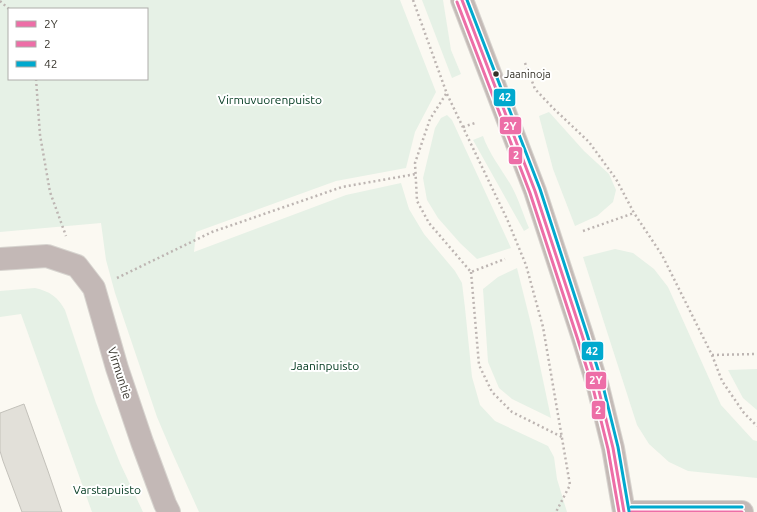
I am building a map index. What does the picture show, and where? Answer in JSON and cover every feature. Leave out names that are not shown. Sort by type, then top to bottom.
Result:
[{"type":"main road","points":[[462,0],[535,191],[582,335],[598,387],[614,448],[624,512]]},
{"type":"street","points":[[0,259],[47,256],[77,266]]},
{"type":"street","name":"Virmuntie","points":[[77,266],[94,288],[117,368],[142,442],[165,504],[170,512]]},
{"type":"street","points":[[631,512],[742,512]]},
{"type":"path","points":[[413,0],[446,94],[507,219],[526,265],[543,328],[570,485],[556,512]]},
{"type":"path","points":[[0,1],[8,8]]},
{"type":"path","points":[[525,63],[535,89],[589,142],[616,178],[634,214],[662,255],[712,355],[722,381],[744,413],[757,426]]},
{"type":"path","points":[[36,80],[40,135],[50,192],[77,266]]},
{"type":"path","points":[[446,94],[430,119],[415,163],[417,201],[429,222],[471,272],[479,365],[492,392],[512,412],[562,437]]},
{"type":"path","points":[[463,127],[475,123]]},
{"type":"path","points":[[94,288],[212,232],[342,186],[416,174]]},
{"type":"path","points":[[583,231],[634,214]]},
{"type":"path","points":[[471,272],[505,259]]},
{"type":"path","points":[[712,355],[757,354]]},
{"type":"green space","points":[[0,0],[400,0],[436,92],[415,132],[406,168],[336,181],[196,232],[194,252],[346,195],[401,183],[409,209],[424,234],[455,271],[462,283],[472,377],[480,405],[495,421],[548,446],[554,457],[557,479],[567,512],[199,512],[157,417],[115,293],[106,260],[101,223],[0,232]]},
{"type":"green space","points":[[422,0],[443,0],[451,50],[461,74],[452,78]]},
{"type":"green space","points":[[549,112],[584,151],[609,174],[616,190],[613,202],[597,216],[575,226],[553,169],[539,116]]},
{"type":"green space","points":[[447,115],[452,120],[511,248],[477,259],[460,243],[438,218],[427,200],[423,178],[435,128],[441,118]]},
{"type":"green space","points":[[483,136],[496,162],[517,197],[529,228],[524,231],[473,140]]},
{"type":"green space","points":[[615,249],[633,253],[654,269],[668,287],[721,405],[753,440],[757,441],[757,478],[688,471],[669,462],[649,444],[637,425],[583,257]]},
{"type":"green space","points":[[517,268],[532,328],[551,418],[512,399],[499,388],[488,362],[483,289],[498,277]]},
{"type":"green space","name":"Varstapuisto","points":[[35,288],[53,295],[65,310],[96,403],[120,463],[143,512],[92,512],[21,314],[0,317],[0,291]]},
{"type":"green space","points":[[757,369],[757,410],[743,398],[728,370]]},
{"type":"building","points":[[24,404],[62,512],[22,512],[3,461],[0,451],[0,413]]},
{"type":"transit line","name":"2Y","points":[[462,0],[535,191],[582,335],[598,387],[613,448],[624,512]]},
{"type":"transit line","name":"42","points":[[467,0],[540,189],[587,334],[603,386],[618,447],[629,511]]},
{"type":"transit line","name":"2","points":[[457,2],[530,193],[577,337],[593,388],[608,449],[619,512]]},
{"type":"transit line","name":"42","points":[[631,507],[742,507]]},
{"type":"transit line","name":"2Y","points":[[631,512],[742,512]]},
{"type":"place","name":"Jaaninoja","points":[[496,74]]},
{"type":"park label","name":"Virmuvuorenpuisto","points":[[270,99]]},
{"type":"park label","name":"Jaaninpuisto","points":[[325,365]]}]
